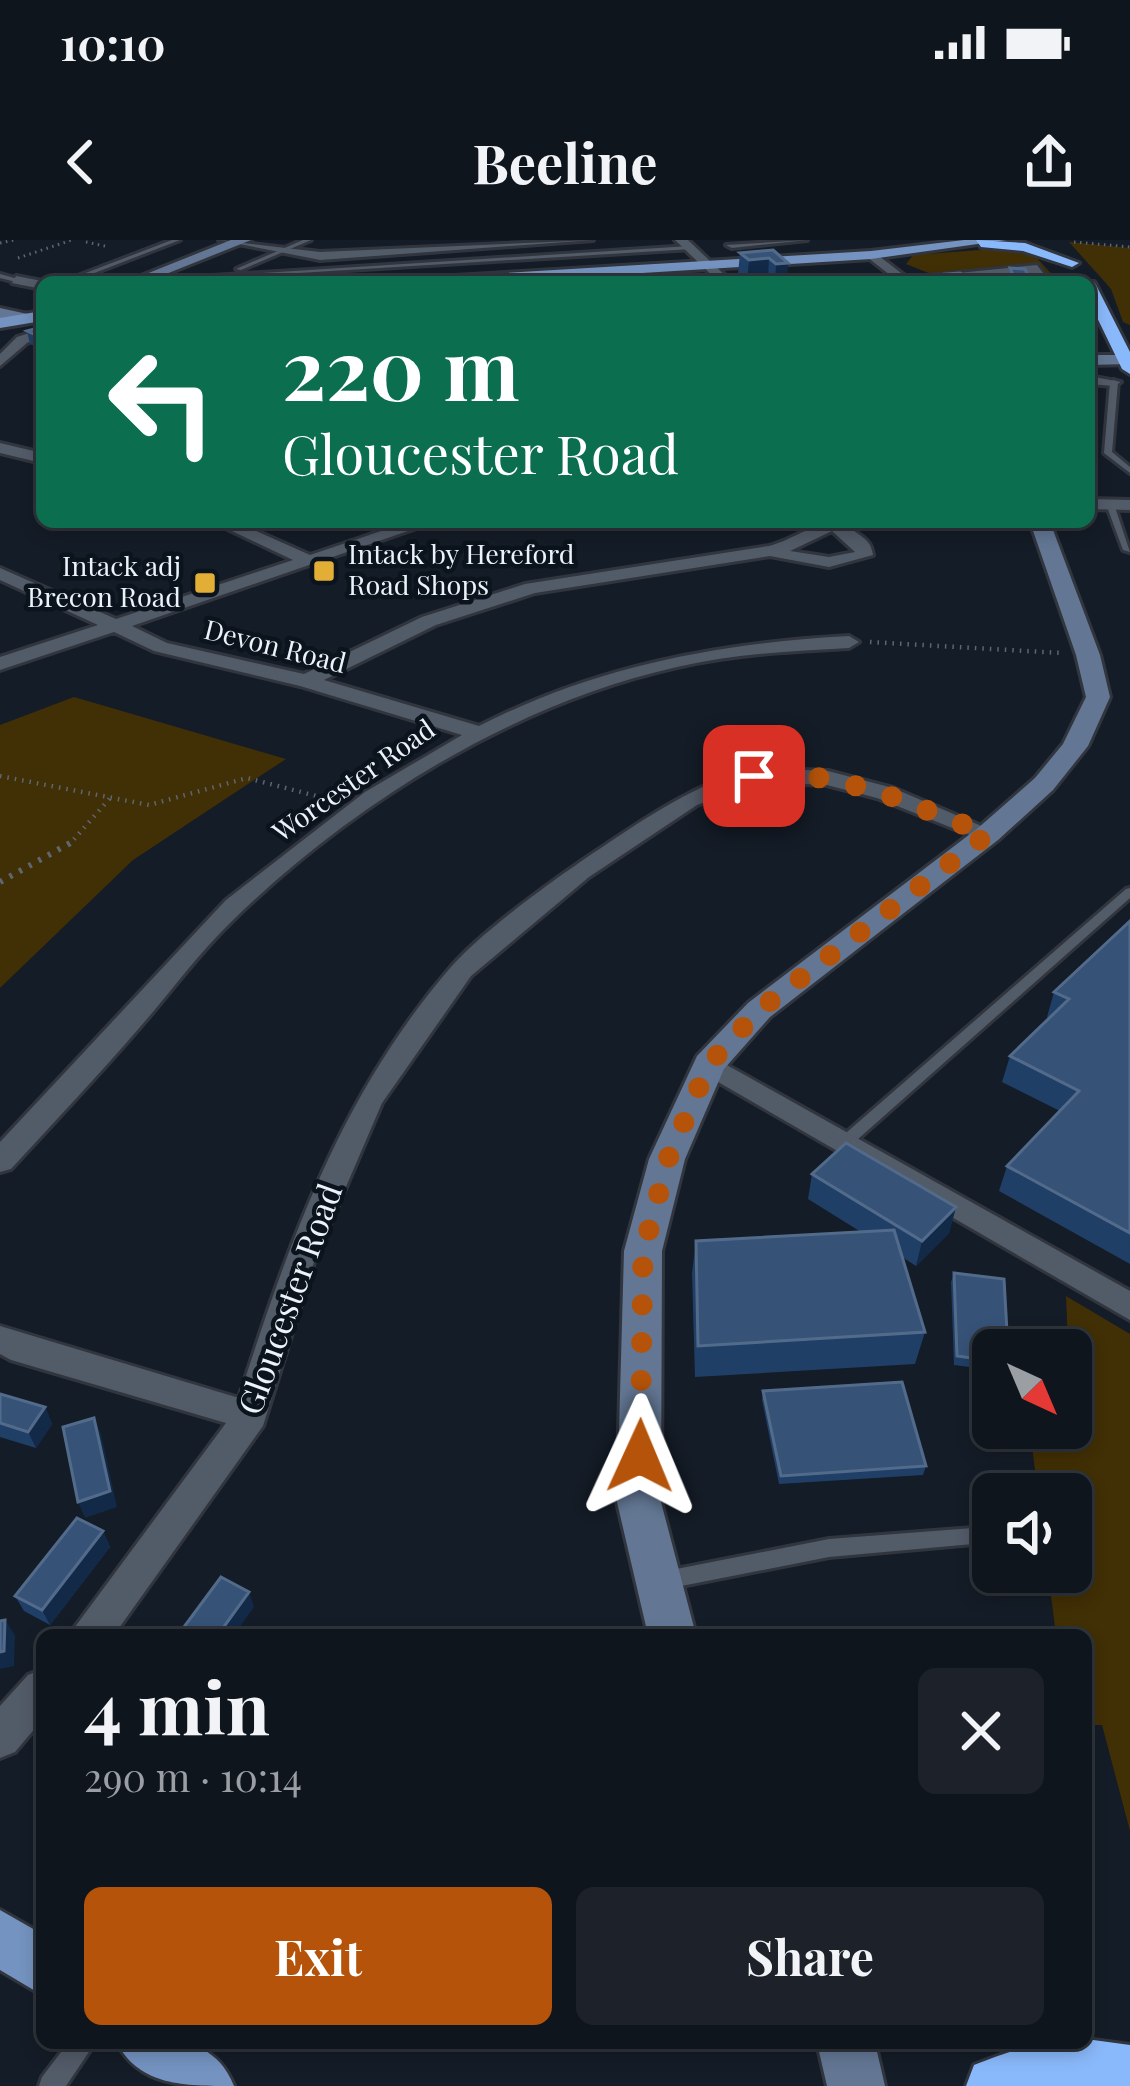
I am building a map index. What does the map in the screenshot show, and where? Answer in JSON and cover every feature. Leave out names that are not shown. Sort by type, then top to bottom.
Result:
[{"type":"highway","points":[[1047,240],[1080,276]]},
{"type":"highway","points":[[973,244],[1025,247],[1072,263]]},
{"type":"highway","points":[[1095,301],[1124,358]]},
{"type":"highway","points":[[995,2086],[1041,2054],[1130,2074]]},
{"type":"main road","points":[[567,276],[871,255],[999,240]]},
{"type":"main road","points":[[0,323],[36,316]]},
{"type":"main road","points":[[0,1937],[36,1963]]},
{"type":"main road","points":[[154,2049],[205,2086]]},
{"type":"street","points":[[74,240],[92,240]]},
{"type":"street","points":[[147,276],[236,241],[284,250],[325,269],[364,246],[509,247],[587,240]]},
{"type":"street","points":[[732,244],[801,240]]},
{"type":"street","points":[[941,240],[973,244]]},
{"type":"street","points":[[685,244],[720,276]]},
{"type":"street","points":[[509,247],[523,276]]},
{"type":"street","points":[[871,255],[899,276]]},
{"type":"street","points":[[934,276],[1037,269],[1041,276]]},
{"type":"street","points":[[16,280],[36,284]]},
{"type":"street","points":[[0,313],[36,316]]},
{"type":"street","points":[[0,362],[22,340],[36,335]]},
{"type":"street","points":[[1095,380],[1114,382]]},
{"type":"street","points":[[0,448],[36,457]]},
{"type":"street","points":[[1095,504],[1130,505]]},
{"type":"street","points":[[236,528],[308,560]]},
{"type":"street","points":[[0,664],[407,528]]},
{"type":"street","points":[[306,681],[429,621],[532,588],[771,551],[802,542],[826,528]]},
{"type":"street","points":[[771,551],[799,560],[834,563],[864,555],[862,546],[840,528]]},
{"type":"street","points":[[671,1629],[639,1502],[643,1252],[668,1159],[709,1064],[759,1010],[988,834],[1044,784],[1075,746],[1098,697],[1088,655],[1042,528]]},
{"type":"street","name":"Devon Road","points":[[0,574],[161,647],[306,681],[475,732]]},
{"type":"street","name":"Worcester Road","points":[[0,1161],[232,908],[360,807],[475,732],[626,670],[768,644],[849,641]]},
{"type":"street","name":"Gloucester Road","points":[[94,1629],[124,1595],[251,1416],[299,1259],[369,1100],[462,970],[580,872],[689,800],[754,776],[828,778],[885,794],[988,834]]},
{"type":"street","points":[[709,1064],[1130,1307]]},
{"type":"street","points":[[0,1339],[23,1350],[251,1416]]},
{"type":"street","points":[[0,1737],[36,1696]]},
{"type":"street","points":[[847,2049],[856,2086]]},
{"type":"lane","points":[[81,276],[177,240]]},
{"type":"lane","points":[[225,274],[308,240]]},
{"type":"lane","points":[[199,276],[325,269],[509,247],[685,244]]},
{"type":"lane","points":[[0,276],[16,280]]},
{"type":"lane","points":[[1114,382],[1108,453],[1130,471]]},
{"type":"lane","points":[[1110,504],[1127,550]]},
{"type":"lane","points":[[844,1143],[1130,892]]},
{"type":"lane","points":[[659,1582],[830,1548],[972,1535]]},
{"type":"lane","points":[[51,2086],[78,2049]]},
{"type":"path","points":[[0,243],[14,240]]},
{"type":"path","points":[[18,258],[74,240]]},
{"type":"path","points":[[1066,240],[1130,247]]},
{"type":"path","points":[[849,641],[1088,655]]},
{"type":"path","points":[[0,776],[149,805],[247,778],[360,807]]},
{"type":"path","points":[[0,882],[65,849],[111,797]]},
{"type":"shaded area","points":[[1069,242],[1130,248],[1130,325],[1123,322],[1111,289]]},
{"type":"shaded area","points":[[1006,248],[1036,257],[1053,276],[1044,269],[936,276],[906,264],[913,255]]},
{"type":"shaded area","points":[[74,697],[286,759],[133,860],[0,988],[0,725]]},
{"type":"shaded area","points":[[1066,1296],[1130,1334],[1130,1831],[1102,1725],[1092,1725],[1092,1629],[1055,1629],[1051,1593],[1092,1593],[1092,1473],[1035,1473],[1032,1449],[1092,1449],[1092,1329],[1067,1329]]},
{"type":"building","points":[[773,250],[788,263],[749,260],[740,253]]},
{"type":"building","points":[[1010,268],[1025,269],[1028,276],[1013,276]]},
{"type":"building","points":[[1130,921],[1130,1233],[1007,1166],[1079,1091],[1010,1056],[1069,999],[1054,992]]},
{"type":"building","points":[[846,1143],[956,1207],[922,1241],[812,1174]]},
{"type":"building","points":[[894,1230],[925,1332],[698,1346],[696,1241]]},
{"type":"building","points":[[954,1273],[1004,1279],[1007,1329],[972,1329],[972,1358],[957,1356]]},
{"type":"building","points":[[902,1382],[926,1466],[781,1476],[763,1391]]},
{"type":"building","points":[[0,1394],[45,1407],[28,1432],[0,1423]]},
{"type":"building","points":[[94,1418],[110,1491],[78,1502],[63,1427]]},
{"type":"building","points":[[77,1518],[103,1531],[42,1610],[15,1596]]},
{"type":"building","points":[[221,1577],[249,1592],[222,1629],[182,1629]]},
{"type":"building","points":[[5,1620],[4,1651],[0,1652],[0,1621]]},
{"type":"place","name":"Intack by Hereford Road Shops","points":[[324,571]]},
{"type":"place","name":"Intack adj Brecon Road","points":[[205,583]]},
{"type":"route","points":[[640,1456],[643,1252],[668,1159],[709,1064],[759,1010],[988,834],[885,794],[828,778],[754,776]]}]
